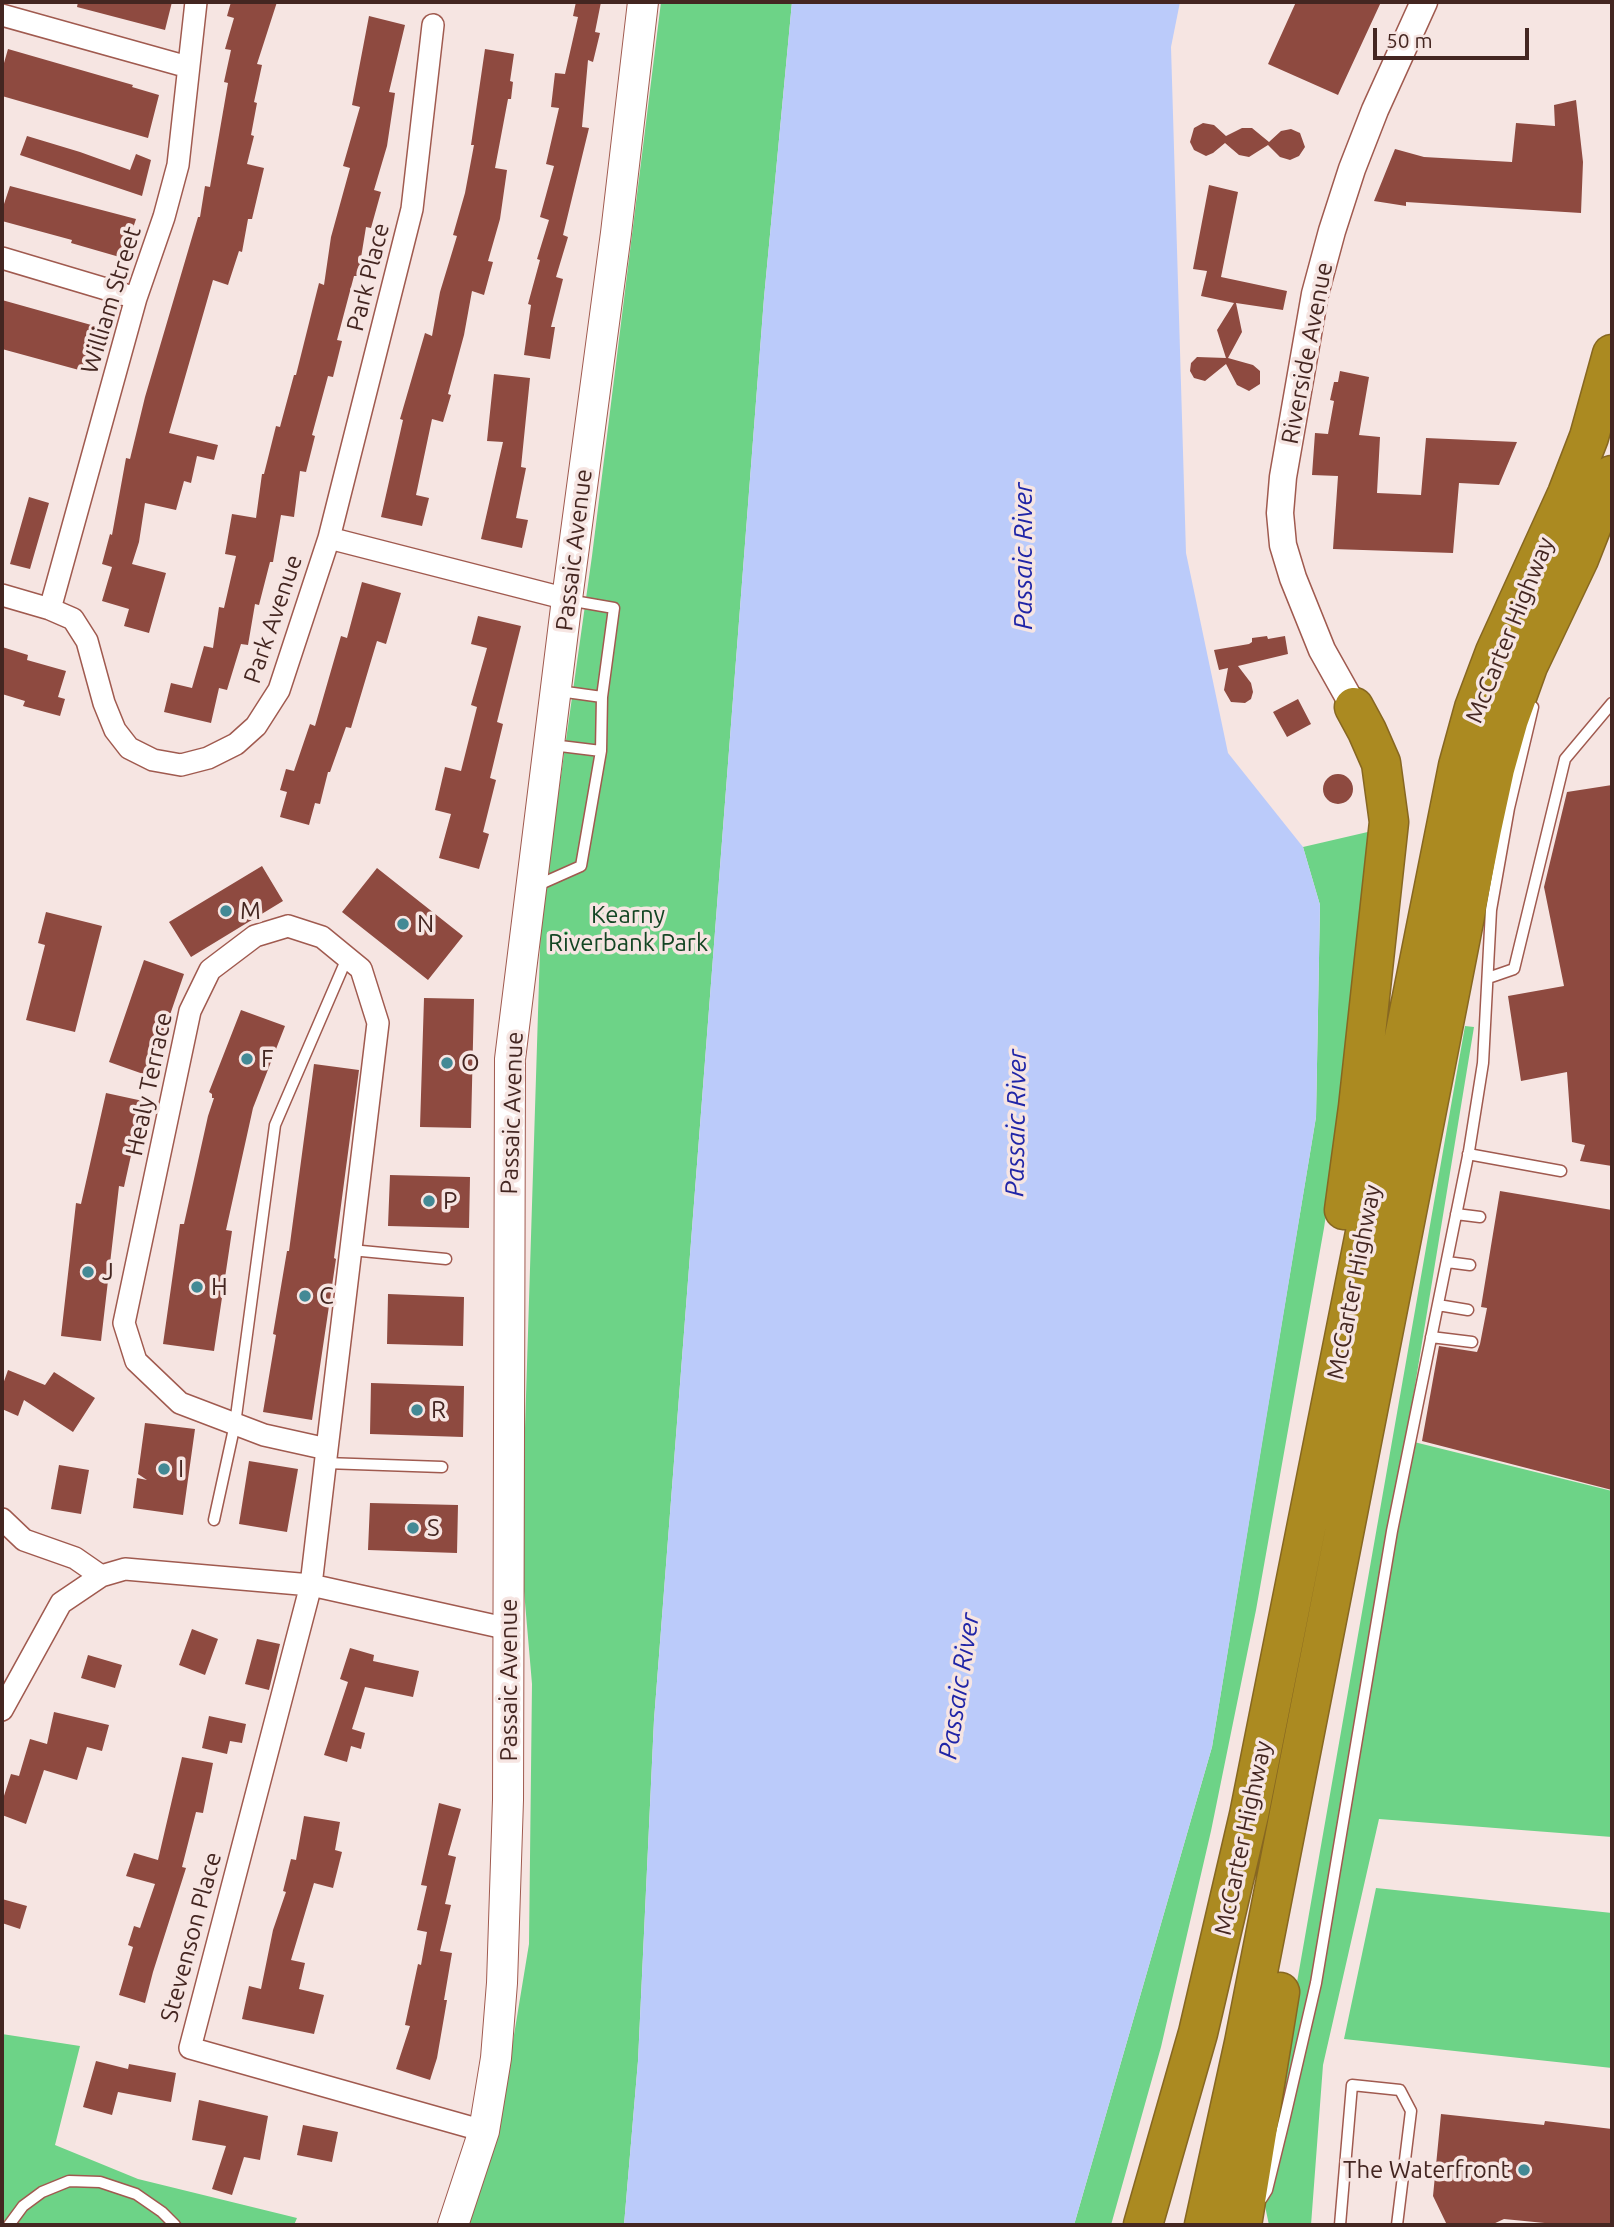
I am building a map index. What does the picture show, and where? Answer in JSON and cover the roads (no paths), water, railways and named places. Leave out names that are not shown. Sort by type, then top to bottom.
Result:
[{"type":"highway","name":"McCarter Highway","points":[[1143,2225],[1178,2107],[1216,1961],[1249,1815],[1458,766],[1495,652],[1567,494],[1589,437],[1612,354]]},
{"type":"highway","points":[[1204,2225],[1244,2043],[1493,781],[1509,719],[1528,666],[1606,492]]},
{"type":"highway","points":[[1286,1630],[1329,1296],[1356,1121],[1387,851],[1388,813],[1381,763],[1354,707]]},
{"type":"highway","points":[[1247,2214],[1283,1970],[1317,1675]]},
{"type":"main road","name":"Passaic Avenue","points":[[453,2225],[484,2131],[496,2058],[502,1983],[508,1849],[510,1059],[643,2]]},
{"type":"street","name":"William Street","points":[[50,609],[136,298],[164,217],[178,165],[197,2]]},
{"type":"street","name":"Riverside Avenue","points":[[1354,707],[1322,650],[1293,578],[1283,545],[1280,513],[1283,477],[1315,294],[1332,231],[1375,110],[1424,2]]},
{"type":"street","points":[[2,15],[188,67]]},
{"type":"street","name":"Park Place","points":[[329,538],[412,209],[433,25]]},
{"type":"street","points":[[2,258],[136,298]]},
{"type":"street","name":"Park Avenue","points":[[2,595],[50,609],[73,620],[87,641],[115,730],[129,748],[153,760],[181,765],[208,758],[236,744],[256,726],[271,706],[279,690],[329,538],[567,599]]},
{"type":"street","name":"Healy Terrace","points":[[311,1585],[378,1023],[361,970],[322,937],[288,926],[255,936],[210,970],[190,1011],[124,1323],[136,1362],[180,1403],[326,1456]]},
{"type":"street","points":[[2,1519],[24,1540],[75,1558],[101,1576]]},
{"type":"street","points":[[2,1710],[61,1603],[101,1576],[125,1569],[311,1585],[509,1629]]},
{"type":"street","name":"Stevenson Place","points":[[311,1585],[190,2048],[484,2131]]},
{"type":"lane","points":[[1553,639],[1578,559]]},
{"type":"lane","points":[[531,888],[580,866],[601,751],[602,697],[614,608],[567,599]]},
{"type":"lane","points":[[556,691],[602,697]]},
{"type":"lane","points":[[1247,2214],[1267,2190],[1330,1913],[1392,1531],[1468,1154],[1483,1063],[1494,896],[1518,762],[1534,701]]},
{"type":"lane","points":[[1488,978],[1514,969],[1565,759],[1612,703]]},
{"type":"lane","points":[[549,744],[601,751]]},
{"type":"lane","points":[[214,1520],[235,1424],[275,1125],[347,958]]},
{"type":"lane","points":[[1468,1154],[1561,1171]]},
{"type":"lane","points":[[1456,1214],[1480,1217]]},
{"type":"lane","points":[[351,1250],[446,1259]]},
{"type":"lane","points":[[1447,1262],[1471,1265]]},
{"type":"lane","points":[[1438,1305],[1468,1310]]},
{"type":"lane","points":[[1432,1337],[1472,1342]]},
{"type":"lane","points":[[326,1456],[442,1467]]},
{"type":"lane","points":[[1340,2225],[1352,2085],[1400,2090],[1411,2111],[1397,2225]]},
{"type":"lane","points":[[9,2225],[23,2206],[42,2192],[69,2181],[100,2182],[136,2194],[175,2225]]},
{"type":"water","name":"Passaic River","points":[[792,2],[1180,2],[1171,47],[1186,553],[1228,753],[1303,847],[1320,905],[1316,1117],[1212,1747],[1074,2225],[624,2225],[638,2061],[654,1720],[764,298]]},
{"type":"place","name":"M","points":[[226,911]]},
{"type":"place","name":"N","points":[[403,924]]},
{"type":"place","name":"F","points":[[247,1059]]},
{"type":"place","name":"O","points":[[447,1063]]},
{"type":"place","name":"P","points":[[429,1201]]},
{"type":"place","name":"J","points":[[88,1272]]},
{"type":"place","name":"H","points":[[197,1287]]},
{"type":"place","name":"C","points":[[305,1296]]},
{"type":"place","name":"R","points":[[417,1410]]},
{"type":"place","name":"I","points":[[164,1469]]},
{"type":"place","name":"S","points":[[413,1528]]},
{"type":"place","name":"The Waterfront","points":[[1524,2170]]},
{"type":"park label","name":"Kearny Riverbank Park","points":[[628,929]]}]
